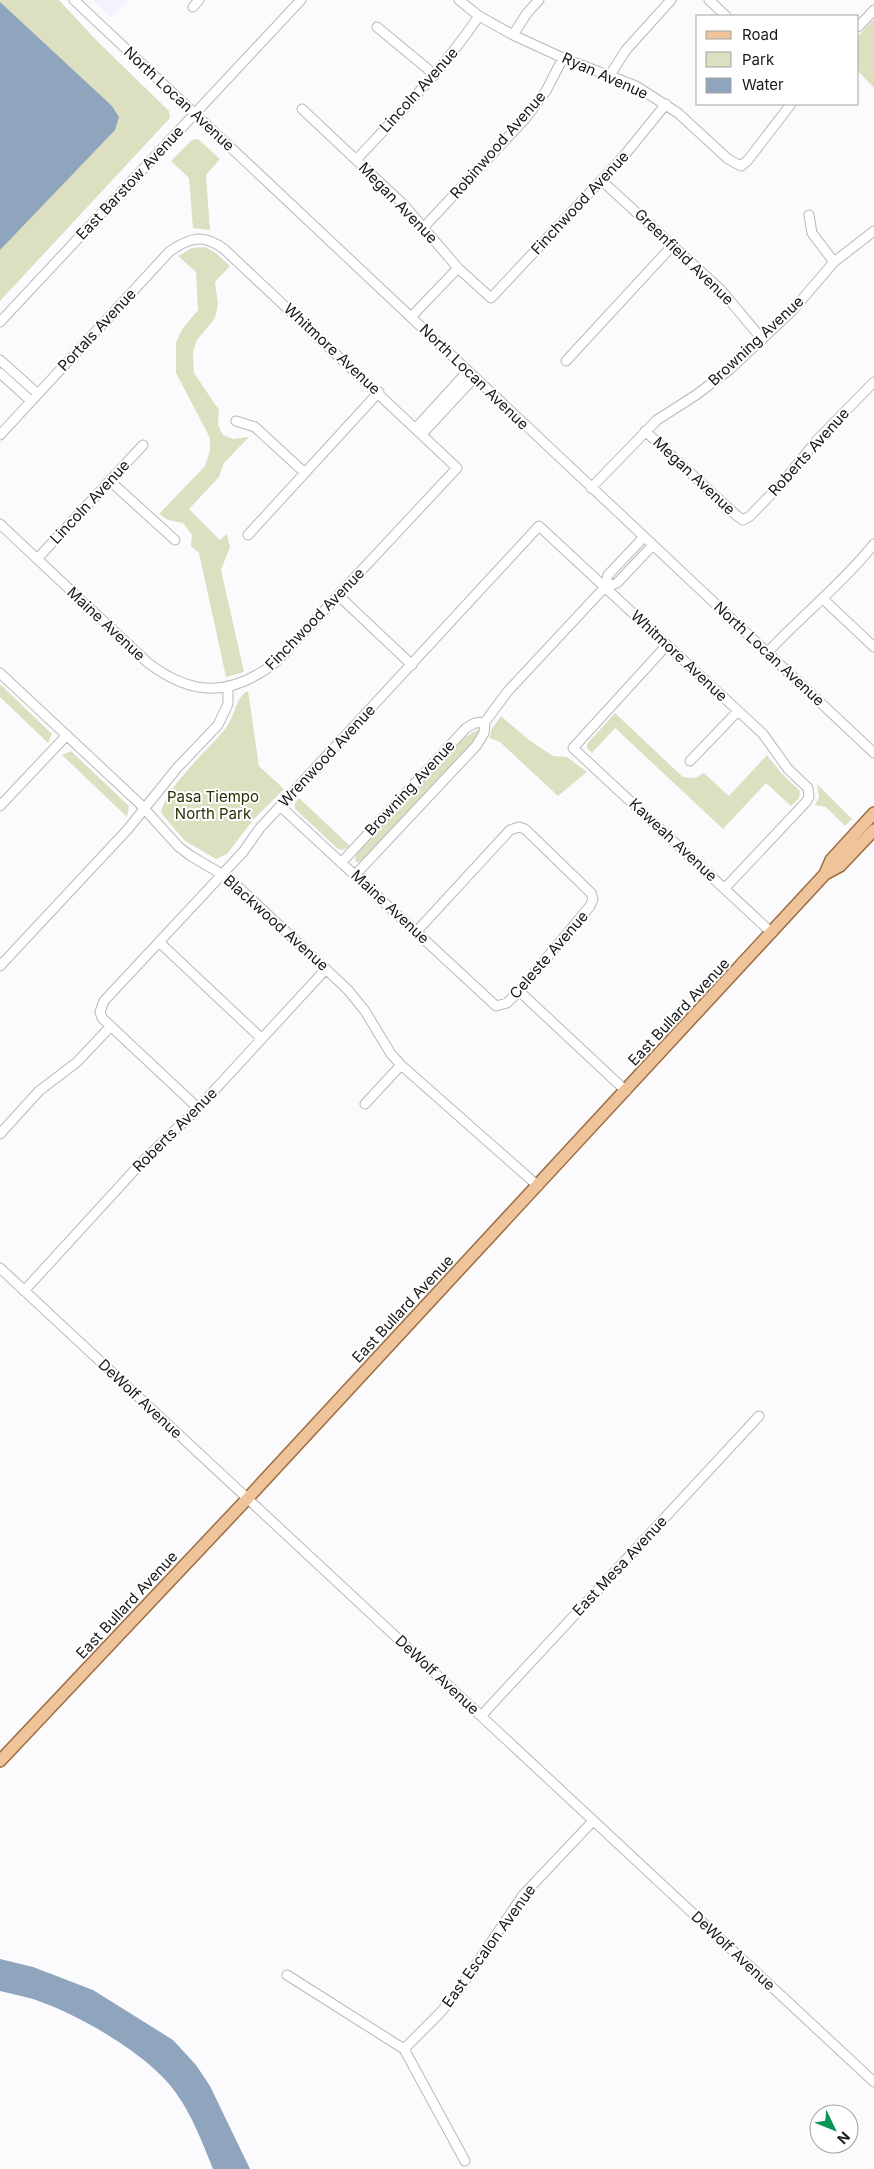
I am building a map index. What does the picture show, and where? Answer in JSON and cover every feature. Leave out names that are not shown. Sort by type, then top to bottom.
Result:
[{"type":"main road","name":"East Bullard Avenue","points":[[0,1761],[247,1499],[772,933],[825,874],[831,860],[874,813]]},
{"type":"main road","name":"East Bullard Avenue","points":[[825,874],[840,866],[874,830]]},
{"type":"street","name":"North Locan Avenue","points":[[74,0],[874,753]]},
{"type":"street","name":"East Barstow Avenue","points":[[0,322],[301,0]]},
{"type":"street","name":"Ryan Avenue","points":[[459,0],[479,16],[514,35],[563,58],[636,86],[678,113],[728,159],[741,166],[748,160],[790,105]]},
{"type":"street","points":[[514,35],[527,13],[540,0]]},
{"type":"street","points":[[610,75],[626,50],[671,0]]},
{"type":"street","points":[[709,0],[725,15]]},
{"type":"street","points":[[859,26],[874,10]]},
{"type":"street","name":"Lincoln Avenue","points":[[356,160],[436,75],[457,49],[479,16]]},
{"type":"street","points":[[377,27],[436,75]]},
{"type":"street","name":"Robinwood Avenue","points":[[424,227],[525,119],[546,91],[563,58]]},
{"type":"street","name":"Finchwood Avenue","points":[[491,298],[638,140],[666,104]]},
{"type":"street","name":"Megan Avenue","points":[[302,110],[424,227],[458,268],[491,298]]},
{"type":"street","name":"Greenfield Avenue","points":[[601,180],[726,295],[762,339]]},
{"type":"street","points":[[809,215],[812,233],[834,262]]},
{"type":"street","name":"Browning Avenue","points":[[591,488],[645,431],[665,413],[696,395],[729,370],[792,311],[834,262],[874,231]]},
{"type":"street","name":"Whitmore Avenue","points":[[202,238],[213,241],[224,249],[379,392],[457,468]]},
{"type":"street","name":"Portals Avenue","points":[[0,434],[170,251],[185,241],[202,238]]},
{"type":"street","points":[[566,361],[673,245]]},
{"type":"street","points":[[411,317],[458,268]]},
{"type":"street","points":[[0,360],[34,398]]},
{"type":"street","points":[[0,373],[34,398]]},
{"type":"street","points":[[419,431],[471,375]]},
{"type":"street","name":"Roberts Avenue","points":[[743,520],[750,516],[783,482],[817,440],[872,389]]},
{"type":"street","points":[[248,535],[379,392]]},
{"type":"street","points":[[236,421],[255,427],[305,473]]},
{"type":"street","name":"Megan Avenue","points":[[645,431],[736,516],[743,520]]},
{"type":"street","name":"Lincoln Avenue","points":[[37,559],[143,445]]},
{"type":"street","name":"Finchwood Avenue","points":[[228,688],[251,680],[276,662],[457,468]]},
{"type":"street","points":[[110,481],[175,540]]},
{"type":"street","name":"Maine Avenue","points":[[0,524],[147,662],[164,675],[184,685],[201,688],[228,688]]},
{"type":"street","name":"Whitmore Avenue","points":[[539,526],[764,734],[788,769],[808,788],[809,793],[806,802],[725,888]]},
{"type":"street","name":"Wrenwood Avenue","points":[[111,1026],[102,1018],[100,1012],[104,1001],[223,874],[280,806],[539,526]]},
{"type":"street","name":"Browning Avenue","points":[[605,587],[608,575],[644,537]]},
{"type":"street","points":[[767,652],[788,629],[823,599],[874,544]]},
{"type":"street","name":"Browning Avenue","points":[[355,874],[476,746],[484,733],[485,722],[508,691],[605,587],[617,583],[653,545]]},
{"type":"street","points":[[339,596],[412,665]]},
{"type":"street","points":[[823,599],[874,647]]},
{"type":"street","name":"Kaweah Avenue","points":[[667,645],[573,748],[772,933]]},
{"type":"street","name":"Blackwood Avenue","points":[[0,673],[145,809],[179,847],[223,874],[237,885],[326,969],[358,1001],[391,1054],[401,1065],[538,1186]]},
{"type":"street","points":[[0,966],[145,809],[177,768],[222,719],[228,704],[228,688]]},
{"type":"street","points":[[690,762],[738,711]]},
{"type":"street","name":"Browning Avenue","points":[[341,862],[466,728],[475,723],[485,722]]},
{"type":"street","points":[[0,806],[67,735]]},
{"type":"street","name":"Maine Avenue","points":[[280,806],[496,1006],[500,1006]]},
{"type":"street","name":"Celeste Avenue","points":[[416,932],[510,830],[519,827],[525,829],[591,893],[594,899],[519,991],[508,1003],[500,1006]]},
{"type":"street","points":[[159,942],[262,1038]]},
{"type":"street","name":"Roberts Avenue","points":[[24,1291],[142,1162],[198,1108],[326,969]]},
{"type":"street","points":[[519,991],[626,1091]]},
{"type":"street","points":[[0,1134],[39,1091],[78,1062],[111,1026],[198,1108]]},
{"type":"street","points":[[365,1104],[401,1065]]},
{"type":"street","name":"DeWolf Avenue","points":[[0,1268],[874,2082]]},
{"type":"street","name":"East Mesa Avenue","points":[[481,1716],[759,1416]]},
{"type":"street","name":"East Escalon Avenue","points":[[404,2049],[456,1994],[523,1895],[593,1821]]},
{"type":"street","points":[[287,1975],[404,2049],[465,2160]]},
{"type":"shaded area","points":[[93,0],[128,0],[111,17]]},
{"type":"green space","points":[[0,0],[59,0],[96,40],[169,111],[170,118],[0,301]]},
{"type":"green space","points":[[874,19],[874,88],[859,72],[859,35]]},
{"type":"green space","points":[[198,139],[220,159],[206,175],[210,230],[193,228],[189,178],[171,161],[192,140]]},
{"type":"green space","points":[[205,247],[216,253],[230,266],[215,282],[218,304],[215,318],[197,340],[193,352],[194,373],[219,410],[218,425],[223,435],[233,439],[249,437],[224,463],[219,477],[189,509],[220,540],[227,534],[230,547],[221,570],[244,672],[226,677],[199,553],[191,546],[192,535],[183,523],[168,520],[159,514],[205,466],[210,450],[210,438],[176,373],[176,342],[183,328],[198,310],[196,272],[178,256],[192,248]]},
{"type":"green space","points":[[0,684],[52,734],[48,743],[0,697]]},
{"type":"green space","name":"Pasa Tiempo North Park","points":[[248,691],[259,766],[284,789],[253,820],[227,854],[216,859],[185,841],[161,813],[164,803],[178,781],[225,729],[241,697]]},
{"type":"green space","points":[[615,713],[683,777],[695,778],[704,773],[729,796],[767,755],[782,774],[800,791],[799,798],[791,806],[766,783],[723,829],[615,728],[592,753],[587,748],[587,744]]},
{"type":"green space","points":[[501,716],[529,740],[553,756],[567,757],[587,772],[558,796],[500,742],[490,738],[491,730]]},
{"type":"green space","points":[[479,729],[476,738],[470,746],[364,861],[357,862],[355,860],[356,853],[462,739]]},
{"type":"green space","points":[[71,751],[129,806],[127,817],[62,755]]},
{"type":"green space","points":[[817,784],[852,819],[845,826],[826,807],[815,805],[819,797]]},
{"type":"green space","name":"Pasa Tiempo North Park","points":[[299,798],[350,846],[343,850],[338,849],[295,809],[295,803]]},
{"type":"water","points":[[0,2],[112,106],[119,117],[115,130],[0,250]]},
{"type":"water","points":[[0,1959],[33,1967],[93,1990],[173,2040],[196,2065],[210,2086],[250,2169],[213,2169],[192,2120],[176,2093],[149,2064],[112,2037],[51,2006],[33,1999],[0,1991]]}]
